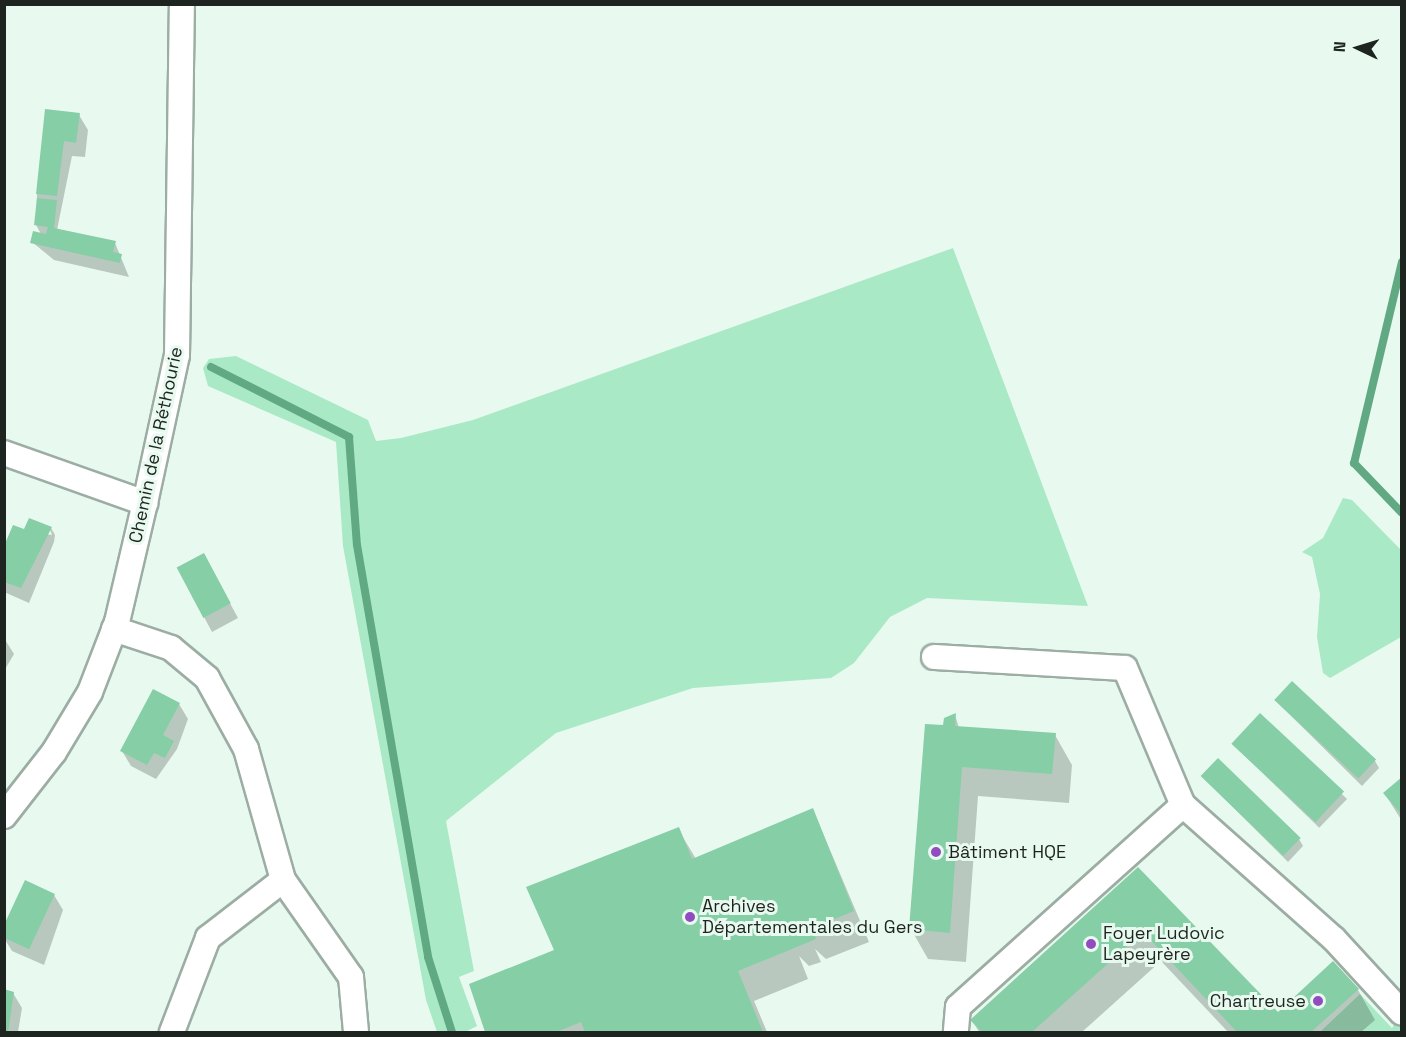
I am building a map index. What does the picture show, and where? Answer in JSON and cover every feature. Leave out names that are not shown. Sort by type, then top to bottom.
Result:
[{"type":"street","name":"Chemin de la Réthourie","points":[[4,816],[54,752],[90,692],[114,629],[145,503],[177,355],[182,4]]},
{"type":"street","points":[[4,453],[145,503]]},
{"type":"street","points":[[114,629],[171,648],[207,678],[246,749],[283,880],[351,977],[356,1032]]},
{"type":"street","points":[[934,657],[1125,668],[1183,804],[1334,939],[1401,1014]]},
{"type":"street","points":[[956,1032],[958,1007],[1183,804]]},
{"type":"street","points":[[172,1032],[208,938],[283,880]]},
{"type":"green space","points":[[953,248],[1088,606],[927,598],[890,617],[854,663],[831,678],[693,688],[556,733],[446,821],[474,971],[459,977],[477,1026],[465,1032],[437,1032],[426,1000],[343,546],[336,442],[208,386],[203,368],[209,359],[236,356],[368,420],[376,441],[401,438],[473,420]]},
{"type":"green space","points":[[1343,498],[1352,500],[1401,550],[1401,637],[1330,678],[1323,673],[1317,637],[1320,594],[1312,557],[1302,552],[1323,538]]},
{"type":"green space","points":[[1360,994],[1392,1028],[1401,1013],[1401,1032],[1320,1032]]},
{"type":"building","points":[[45,109],[80,113],[76,143],[64,141],[57,196],[36,194]]},
{"type":"building","points":[[37,198],[57,200],[54,228],[116,241],[113,252],[122,254],[120,263],[30,243],[33,231],[46,234],[48,227],[34,225]]},
{"type":"building","points":[[29,518],[52,527],[21,588],[4,582],[4,546],[13,525],[24,529]]},
{"type":"building","points":[[204,553],[231,603],[203,618],[177,568]]},
{"type":"building","points":[[1292,681],[1376,759],[1358,778],[1274,700]]},
{"type":"building","points":[[153,689],[180,703],[163,735],[174,741],[165,758],[154,753],[147,765],[120,751]]},
{"type":"building","name":"Bâtiment HQE","points":[[956,713],[955,726],[1056,733],[1052,774],[962,767],[950,933],[909,929],[925,724],[943,725],[944,718]]},
{"type":"building","points":[[1260,713],[1344,791],[1315,822],[1231,744]]},
{"type":"building","points":[[1218,758],[1301,838],[1283,856],[1201,776]]},
{"type":"building","points":[[1402,777],[1402,815],[1383,793]]},
{"type":"building","name":"Archives Départementales du Gers","points":[[813,808],[854,911],[812,928],[816,939],[738,971],[763,1032],[585,1032],[581,1022],[556,1032],[485,1032],[469,984],[554,950],[526,887],[679,827],[692,859]]},
{"type":"building","name":"Foyer Ludovic Lapeyrère","points":[[1138,867],[1278,1012],[1333,961],[1359,989],[1311,1032],[1237,1032],[1143,932],[1032,1032],[982,1032],[970,1020]]},
{"type":"building","points":[[25,880],[55,894],[29,949],[4,938],[4,925]]},
{"type":"building","points":[[4,989],[14,992],[8,1032],[4,1032]]},
{"type":"waterway","points":[[1402,262],[1354,463],[1402,513]]},
{"type":"waterway","points":[[211,367],[349,437],[357,545],[428,957],[452,1032]]},
{"type":"place","name":"Bâtiment HQE","points":[[936,852]]},
{"type":"place","name":"Archives Départementales du Gers","points":[[690,917]]},
{"type":"place","name":"Foyer Ludovic Lapeyrère","points":[[1091,944]]},
{"type":"place","name":"Chartreuse","points":[[1318,1001]]}]
